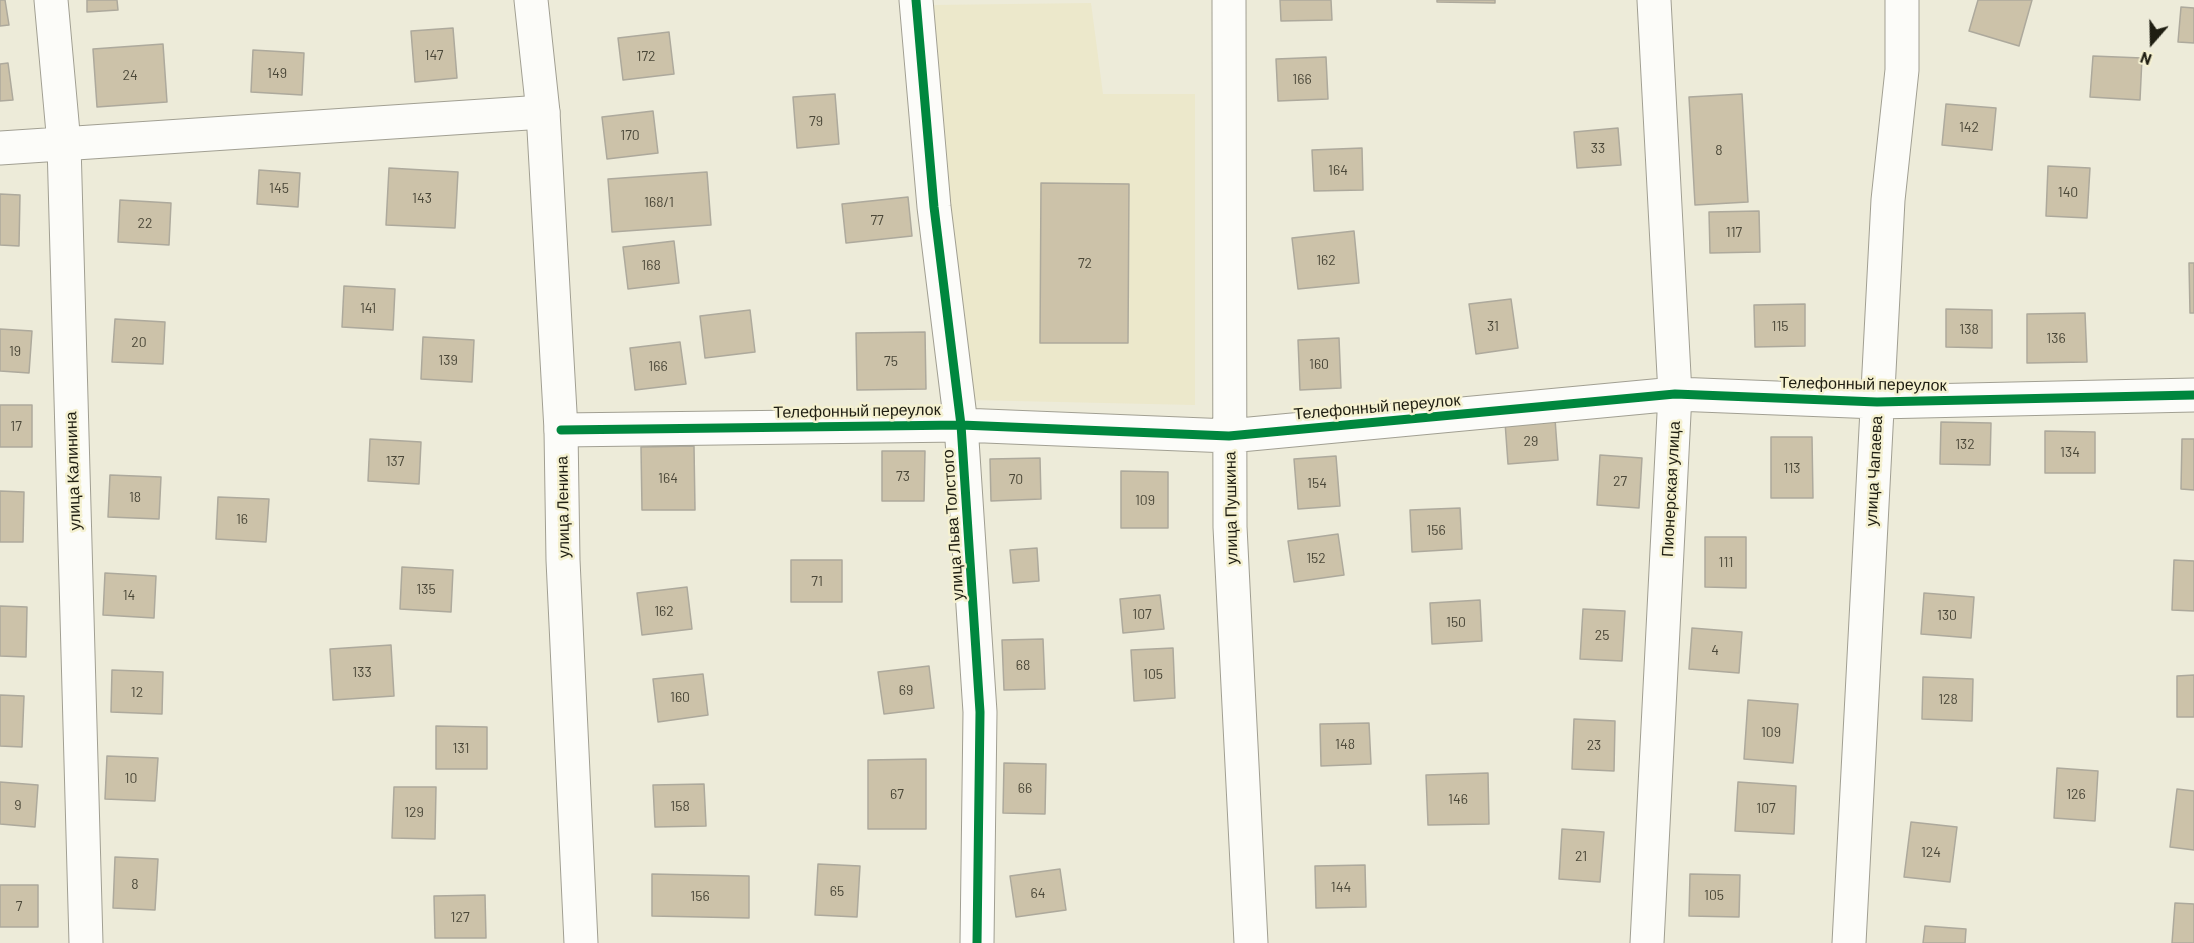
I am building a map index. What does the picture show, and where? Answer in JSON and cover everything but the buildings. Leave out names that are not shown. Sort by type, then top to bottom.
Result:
[{"type":"street","name":"улица Калинина","points":[[51,0],[64,144],[86,943]]},
{"type":"street","name":"улица Ленина","points":[[531,0],[543,112],[561,430],[563,560],[581,943]]},
{"type":"street","name":"улица Льва Толстого","points":[[916,0],[934,207],[961,425],[980,711],[977,943]]},
{"type":"street","name":"улица Пушкина","points":[[1228,0],[1230,527],[1251,943]]},
{"type":"street","name":"Пионерская улица","points":[[1647,943],[1675,394],[1654,0]]},
{"type":"street","name":"улица Чапаева","points":[[1849,943],[1888,200],[1902,70],[1902,0]]},
{"type":"street","points":[[0,148],[543,112]]},
{"type":"street","name":"Телефонный переулок","points":[[561,430],[961,425],[1229,436],[1675,394],[1877,402],[2194,395]]},
{"type":"shaded area","points":[[1091,3],[1103,94],[1195,94],[1195,405],[969,400],[931,5]]},
{"type":"cycle path","points":[[916,0],[934,207],[961,425],[980,712],[977,943]]},
{"type":"cycle path","points":[[561,430],[961,425],[1229,436],[1675,394],[1877,402],[2194,395]]}]
